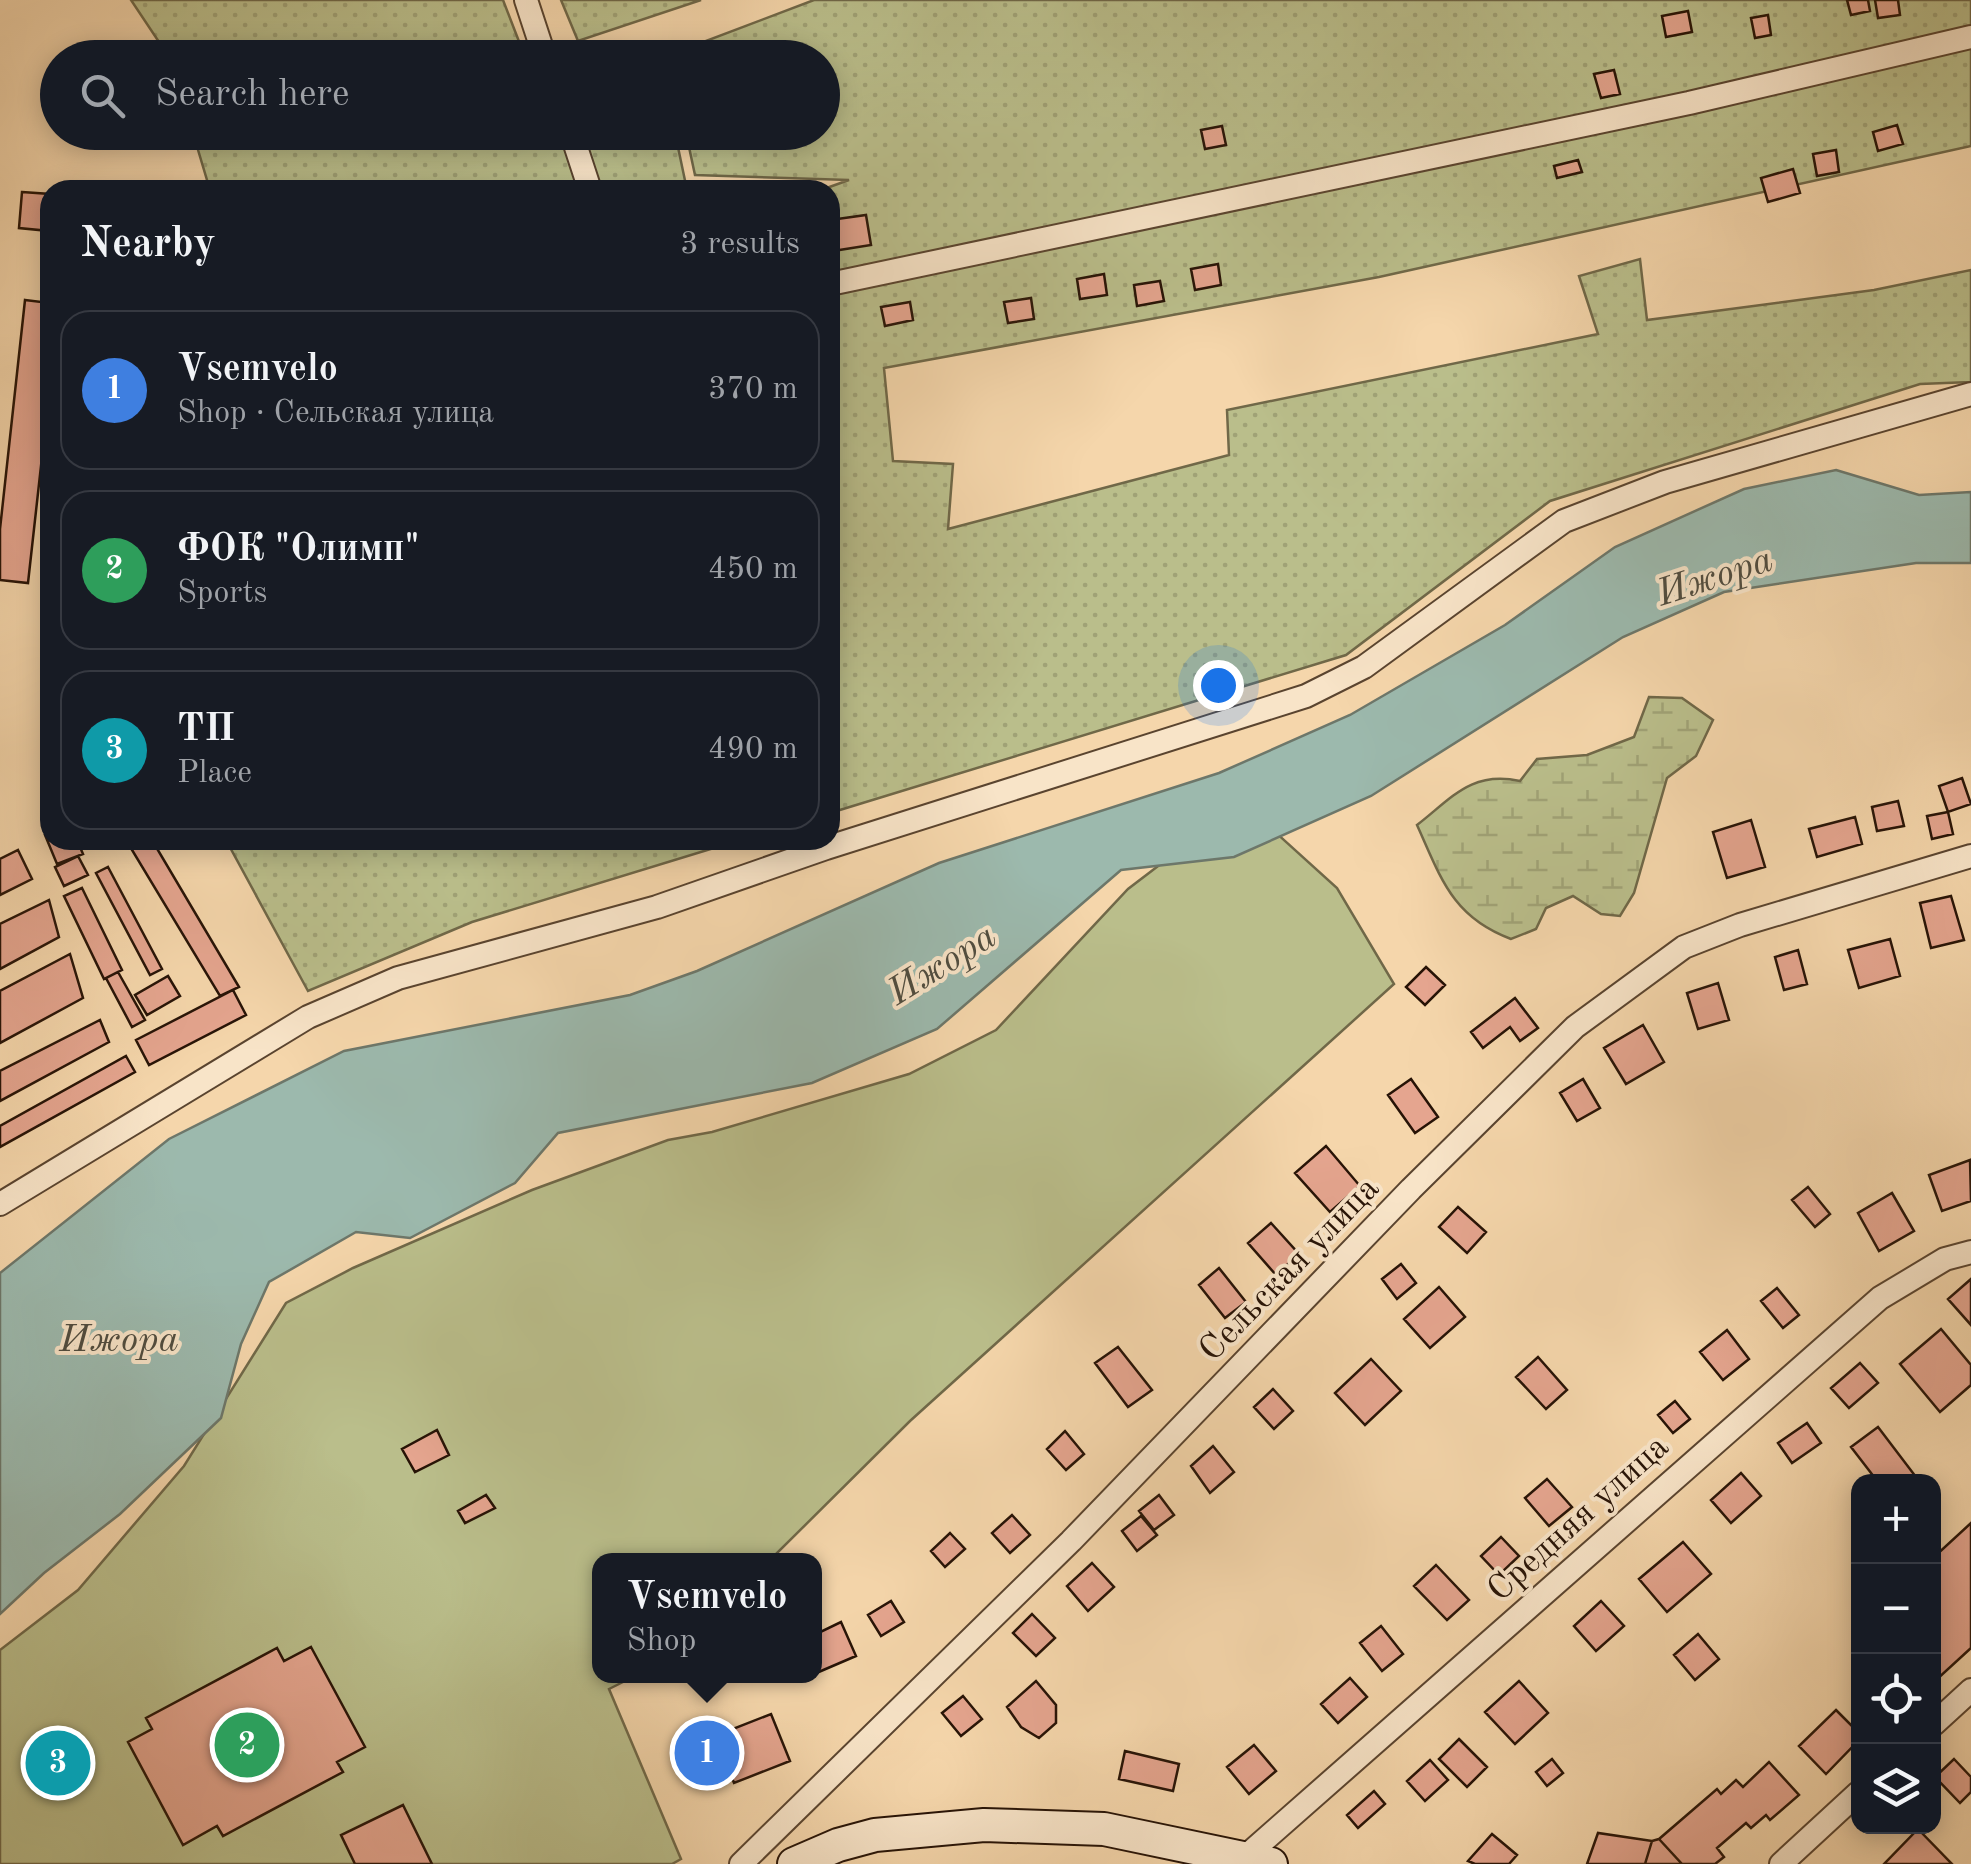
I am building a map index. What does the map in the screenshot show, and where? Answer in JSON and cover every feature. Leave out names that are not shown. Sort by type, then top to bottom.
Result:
[{"type":"main road","points":[[794,1864],[838,1845],[875,1835],[984,1825],[1104,1829],[1258,1860]]},
{"type":"street","points":[[526,0],[540,40]]},
{"type":"street","points":[[840,282],[1689,102],[1971,37]]},
{"type":"street","points":[[577,150],[587,180]]},
{"type":"street","points":[[840,839],[1306,696],[1364,667],[1564,522],[1665,482],[1971,394]]},
{"type":"street","points":[[0,1204],[308,1017],[398,978],[657,907],[809,850]]},
{"type":"street","name":"Сельская улица","points":[[741,1864],[1071,1542],[1411,1189],[1575,1026],[1684,947],[1740,925],[1971,856]]},
{"type":"street","name":"Средняя улица","points":[[1258,1860],[1880,1298],[1945,1259],[1971,1252]]},
{"type":"street","points":[[1941,1718],[1971,1690]]},
{"type":"street","points":[[1782,1864],[1851,1800]]},
{"type":"green space","points":[[131,0],[503,0],[518,40],[158,40]]},
{"type":"green space","points":[[561,0],[701,0],[581,40],[578,40]]},
{"type":"green space","points":[[814,0],[1971,0],[1971,146],[1379,277],[884,368],[893,461],[953,464],[948,529],[1229,455],[1227,410],[1598,334],[1579,276],[1640,259],[1647,320],[1874,290],[1971,270],[1971,382],[1920,384],[1550,501],[1346,655],[840,810],[840,183],[849,180],[695,175],[690,150],[840,150],[840,40],[709,40]]},
{"type":"green space","points":[[198,150],[679,150],[685,180],[207,180]]},
{"type":"green space","points":[[1649,697],[1682,698],[1713,720],[1696,756],[1667,778],[1634,893],[1620,916],[1601,914],[1573,896],[1546,908],[1536,929],[1511,939],[1475,919],[1451,894],[1417,825],[1475,783],[1520,781],[1537,759],[1587,755],[1634,737]]},
{"type":"green space","points":[[1242,802],[1337,888],[1394,984],[910,1421],[777,1553],[592,1553],[592,1683],[621,1683],[609,1689],[681,1859],[672,1864],[0,1864],[0,1650],[78,1590],[184,1466],[286,1303],[353,1268],[532,1190],[668,1140],[712,1132],[909,1074],[996,1030],[1128,889]]},
{"type":"green space","points":[[231,850],[707,850],[472,922],[308,991]]},
{"type":"water","name":"Ижора","points":[[1836,470],[1919,495],[1971,492],[1971,563],[1916,563],[1724,592],[1623,637],[1371,796],[1234,857],[1121,870],[937,1029],[812,1083],[558,1133],[515,1183],[410,1238],[356,1232],[269,1282],[241,1344],[221,1418],[120,1514],[44,1573],[0,1614],[0,1273],[169,1139],[344,1051],[630,995],[697,971],[939,863],[1219,773],[1350,715],[1505,625],[1615,547],[1744,489]]},
{"type":"building","points":[[1847,0],[1868,0],[1870,11],[1851,15]]},
{"type":"building","points":[[1875,0],[1898,0],[1900,15],[1878,18]]},
{"type":"building","points":[[1688,11],[1692,32],[1666,37],[1662,16]]},
{"type":"building","points":[[1768,15],[1771,35],[1755,38],[1751,18]]},
{"type":"building","points":[[1614,70],[1620,94],[1601,98],[1594,74]]},
{"type":"building","points":[[1897,125],[1903,144],[1878,151],[1873,132]]},
{"type":"building","points":[[1222,126],[1226,145],[1205,149],[1201,130]]},
{"type":"building","points":[[1836,150],[1839,172],[1817,176],[1813,154]]},
{"type":"building","points":[[1578,160],[1582,172],[1557,178],[1554,166]]},
{"type":"building","points":[[1793,169],[1800,193],[1768,202],[1761,178]]},
{"type":"building","points":[[22,192],[40,193],[40,230],[19,228]]},
{"type":"building","points":[[866,215],[871,245],[840,250],[840,219]]},
{"type":"building","points":[[1218,264],[1221,285],[1195,290],[1191,269]]},
{"type":"building","points":[[1104,274],[1107,295],[1080,299],[1077,279]]},
{"type":"building","points":[[1160,281],[1164,301],[1137,306],[1134,285]]},
{"type":"building","points":[[1031,298],[1034,319],[1008,323],[1004,302]]},
{"type":"building","points":[[25,300],[40,302],[40,475],[28,583],[0,580],[0,529]]},
{"type":"building","points":[[910,302],[913,320],[885,326],[881,307]]},
{"type":"building","points":[[1962,778],[1971,804],[1948,812],[1939,786]]},
{"type":"building","points":[[1898,801],[1904,826],[1877,831],[1872,807]]},
{"type":"building","points":[[1948,812],[1953,834],[1932,839],[1927,816]]},
{"type":"building","points":[[1855,817],[1862,844],[1817,857],[1809,829]]},
{"type":"building","points":[[1751,820],[1765,867],[1727,878],[1713,832]]},
{"type":"building","points":[[18,850],[32,879],[0,895],[0,859]]},
{"type":"building","points":[[51,850],[81,850],[83,854],[57,864]]},
{"type":"building","points":[[132,850],[158,850],[239,987],[220,996]]},
{"type":"building","points":[[78,856],[88,875],[64,886],[55,867]]},
{"type":"building","points":[[108,867],[162,969],[150,975],[96,873]]},
{"type":"building","points":[[82,888],[122,970],[104,979],[64,896]]},
{"type":"building","points":[[1951,896],[1964,940],[1931,948],[1920,903]]},
{"type":"building","points":[[49,900],[59,937],[0,969],[0,924]]},
{"type":"building","points":[[1890,939],[1900,976],[1859,988],[1848,950]]},
{"type":"building","points":[[1798,950],[1807,984],[1784,990],[1775,957]]},
{"type":"building","points":[[70,954],[83,998],[0,1043],[0,991]]},
{"type":"building","points":[[1426,967],[1445,985],[1425,1005],[1406,987]]},
{"type":"building","points":[[118,972],[145,1020],[132,1027],[106,978]]},
{"type":"building","points":[[168,976],[180,996],[147,1015],[135,995]]},
{"type":"building","points":[[1718,983],[1729,1020],[1698,1029],[1687,993]]},
{"type":"building","points":[[233,990],[246,1015],[149,1065],[136,1040]]},
{"type":"building","points":[[1515,998],[1538,1028],[1520,1041],[1510,1027],[1483,1048],[1471,1032]]},
{"type":"building","points":[[100,1020],[109,1042],[0,1101],[0,1071]]},
{"type":"building","points":[[1643,1025],[1664,1062],[1626,1084],[1604,1048]]},
{"type":"building","points":[[126,1056],[135,1072],[0,1147],[0,1126]]},
{"type":"building","points":[[1411,1079],[1438,1117],[1415,1133],[1388,1095]]},
{"type":"building","points":[[1583,1079],[1600,1108],[1577,1121],[1560,1093]]},
{"type":"building","points":[[1326,1146],[1360,1186],[1330,1212],[1295,1173]]},
{"type":"building","points":[[1970,1160],[1971,1201],[1942,1211],[1929,1175]]},
{"type":"building","points":[[1808,1187],[1830,1214],[1815,1227],[1792,1200]]},
{"type":"building","points":[[1892,1193],[1914,1231],[1879,1251],[1858,1213]]},
{"type":"building","points":[[1458,1207],[1486,1232],[1467,1253],[1439,1227]]},
{"type":"building","points":[[1271,1223],[1299,1254],[1276,1275],[1248,1243]]},
{"type":"building","points":[[1401,1264],[1416,1283],[1397,1299],[1382,1279]]},
{"type":"building","points":[[1219,1268],[1246,1302],[1225,1318],[1199,1285]]},
{"type":"building","points":[[1971,1279],[1971,1325],[1948,1299]]},
{"type":"building","points":[[1439,1287],[1465,1317],[1430,1348],[1404,1319]]},
{"type":"building","points":[[1777,1288],[1799,1315],[1783,1328],[1761,1301]]},
{"type":"building","points":[[1941,1329],[1971,1365],[1971,1385],[1940,1412],[1900,1364]]},
{"type":"building","points":[[1727,1330],[1749,1359],[1723,1380],[1700,1352]]},
{"type":"building","points":[[1118,1347],[1152,1390],[1128,1407],[1095,1363]]},
{"type":"building","points":[[1538,1357],[1567,1390],[1546,1409],[1516,1377]]},
{"type":"building","points":[[1371,1359],[1401,1391],[1365,1425],[1335,1393]]},
{"type":"building","points":[[1860,1363],[1878,1383],[1849,1408],[1831,1388]]},
{"type":"building","points":[[1273,1389],[1293,1411],[1274,1429],[1254,1407]]},
{"type":"building","points":[[1675,1401],[1690,1419],[1673,1433],[1658,1415]]},
{"type":"building","points":[[1807,1423],[1821,1443],[1792,1463],[1778,1443]]},
{"type":"building","points":[[1878,1427],[1914,1474],[1872,1474],[1851,1447]]},
{"type":"building","points":[[437,1430],[449,1455],[415,1472],[402,1449]]},
{"type":"building","points":[[1065,1431],[1084,1454],[1066,1470],[1047,1449]]},
{"type":"building","points":[[1213,1446],[1234,1472],[1210,1493],[1191,1466]]},
{"type":"building","points":[[1741,1473],[1761,1496],[1731,1523],[1711,1500]]},
{"type":"building","points":[[1547,1479],[1572,1507],[1549,1526],[1525,1498]]},
{"type":"building","points":[[486,1495],[495,1508],[465,1523],[458,1511]]},
{"type":"building","points":[[1159,1495],[1174,1515],[1154,1530],[1139,1511]]},
{"type":"building","points":[[1012,1515],[1030,1535],[1010,1553],[992,1533]]},
{"type":"building","points":[[1141,1516],[1157,1535],[1137,1551],[1122,1531]]},
{"type":"building","points":[[1971,1523],[1971,1648],[1941,1676],[1941,1564],[1941,1551]]},
{"type":"building","points":[[950,1533],[965,1549],[945,1567],[931,1551]]},
{"type":"building","points":[[1501,1537],[1519,1556],[1499,1575],[1481,1556]]},
{"type":"building","points":[[1683,1542],[1711,1574],[1667,1612],[1639,1579]]},
{"type":"building","points":[[1092,1563],[1114,1587],[1088,1611],[1067,1586]]},
{"type":"building","points":[[1436,1565],[1469,1600],[1447,1620],[1414,1586]]},
{"type":"building","points":[[891,1601],[904,1622],[881,1636],[868,1615]]},
{"type":"building","points":[[1601,1601],[1624,1626],[1596,1651],[1574,1626]]},
{"type":"building","points":[[1032,1614],[1055,1638],[1036,1656],[1013,1633]]},
{"type":"building","points":[[841,1622],[856,1656],[822,1671],[822,1631]]},
{"type":"building","points":[[1381,1626],[1403,1654],[1382,1671],[1360,1643]]},
{"type":"building","points":[[1698,1634],[1719,1659],[1695,1680],[1674,1655]]},
{"type":"building","points":[[311,1647],[365,1747],[337,1762],[343,1772],[223,1836],[217,1826],[183,1845],[128,1742],[152,1729],[146,1718],[277,1648],[284,1661]]},
{"type":"building","points":[[1350,1678],[1367,1697],[1338,1723],[1321,1704]]},
{"type":"building","points":[[1036,1681],[1056,1705],[1056,1723],[1039,1738],[1021,1727],[1007,1707]]},
{"type":"building","points":[[1519,1681],[1548,1713],[1515,1744],[1485,1712]]},
{"type":"building","points":[[963,1696],[982,1719],[961,1736],[942,1713]]},
{"type":"building","points":[[1836,1710],[1851,1725],[1851,1748],[1826,1774],[1799,1746]]},
{"type":"building","points":[[771,1714],[790,1761],[734,1783],[715,1736]]},
{"type":"building","points":[[715,1739],[723,1760],[702,1766],[696,1746]]},
{"type":"building","points":[[1459,1739],[1487,1767],[1467,1787],[1439,1759]]},
{"type":"building","points":[[1254,1745],[1276,1771],[1249,1794],[1227,1767]]},
{"type":"building","points":[[61,1750],[70,1767],[55,1775],[46,1758]]},
{"type":"building","points":[[1125,1751],[1179,1764],[1173,1791],[1119,1779]]},
{"type":"building","points":[[1552,1759],[1563,1773],[1547,1786],[1536,1772]]},
{"type":"building","points":[[1954,1759],[1971,1777],[1971,1792],[1960,1803],[1941,1783],[1941,1771]]},
{"type":"building","points":[[1430,1760],[1448,1780],[1425,1801],[1407,1781]]},
{"type":"building","points":[[1769,1762],[1799,1795],[1770,1820],[1766,1815],[1751,1828],[1746,1823],[1717,1848],[1724,1857],[1715,1864],[1587,1864],[1598,1833],[1659,1839],[1717,1789],[1721,1794],[1736,1780],[1743,1787]]},
{"type":"building","points":[[1374,1791],[1385,1804],[1358,1828],[1347,1815]]},
{"type":"building","points":[[403,1805],[432,1864],[355,1864],[341,1835]]},
{"type":"building","points":[[1492,1834],[1517,1855],[1509,1864],[1468,1861]]},
{"type":"building","points":[[1913,1834],[1923,1834],[1952,1864],[1884,1864]]},
{"type":"building","points":[[1659,1839],[1682,1864],[1645,1864],[1652,1841]]},
{"type":"place","name":"ФОК \"Олимп\"","points":[[247,1745]]},
{"type":"place","name":"Vsemvelo","points":[[707,1753]]},
{"type":"place","name":"ТП","points":[[58,1763]]}]
